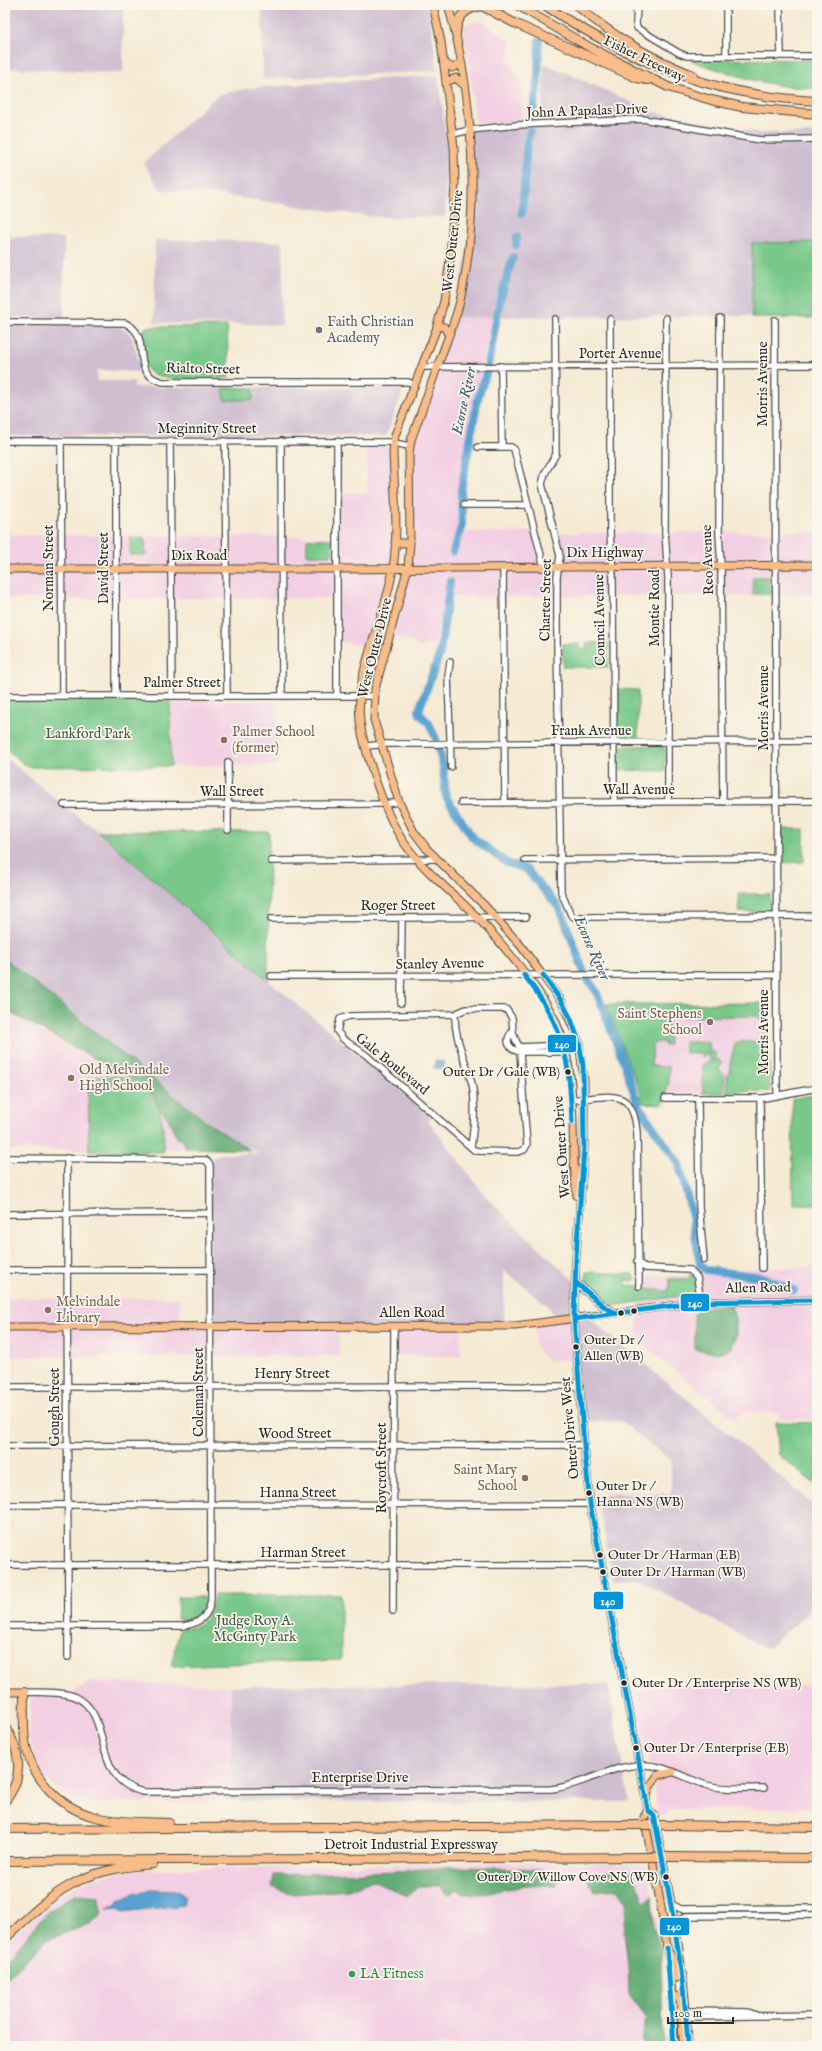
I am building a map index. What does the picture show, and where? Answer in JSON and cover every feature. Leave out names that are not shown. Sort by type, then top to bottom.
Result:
[{"type":"highway","name":"Fisher Freeway","points":[[517,5],[591,48],[680,91],[724,103],[768,110],[817,114]]},
{"type":"highway","name":"Fisher Freeway","points":[[544,5],[597,37],[646,63],[693,80],[742,93],[817,101]]},
{"type":"highway","points":[[576,5],[614,35],[649,57],[694,76],[730,86],[742,93]]},
{"type":"highway","points":[[456,34],[457,23],[463,13],[471,8],[481,6],[514,24],[637,78],[659,82]]},
{"type":"highway","points":[[24,1692],[24,1732],[31,1762],[44,1784],[66,1805],[85,1814],[108,1819],[209,1824],[233,1827]]},
{"type":"highway","points":[[5,1727],[17,1749],[19,1762],[18,1776],[14,1788],[5,1801]]},
{"type":"highway","name":"Detroit Industrial Expressway","points":[[5,1829],[640,1825],[817,1827]]},
{"type":"highway","name":"Detroit Industrial Expressway","points":[[5,1861],[121,1859],[206,1861],[316,1858],[817,1858]]},
{"type":"highway","points":[[5,1938],[54,1894],[87,1876],[122,1867],[206,1861]]},
{"type":"main road","name":"West Outer Drive","points":[[433,5],[444,62],[453,134],[455,184],[450,260],[437,326],[423,367],[395,435],[395,543],[393,568],[389,588],[364,672],[360,695],[360,721],[366,746],[385,804],[400,837],[417,860],[477,918],[524,975],[552,1013],[565,1048],[571,1100],[575,1177],[579,1206]]},
{"type":"main road","name":"West Outer Drive","points":[[448,5],[456,34],[470,130],[472,182],[467,256],[458,307],[409,446],[410,543],[408,567],[374,696],[374,720],[380,744],[399,802],[414,832],[436,859],[496,918],[543,975],[562,1002],[577,1035],[583,1065],[584,1099],[584,1149],[579,1206]]},
{"type":"main road","points":[[444,62],[452,68],[461,64]]},
{"type":"main road","points":[[446,82],[456,78],[464,85]]},
{"type":"main road","points":[[437,326],[444,327],[449,335]]},
{"type":"main road","points":[[394,505],[409,505]]},
{"type":"main road","points":[[395,543],[410,543]]},
{"type":"main road","name":"Dix Highway","points":[[393,568],[817,565]]},
{"type":"main road","name":"Dix Road","points":[[5,569],[393,568]]},
{"type":"main road","points":[[389,588],[402,592]]},
{"type":"main road","name":"Outer Drive West","points":[[579,1206],[574,1319],[590,1504],[648,1808]]},
{"type":"main road","points":[[575,1282],[606,1308],[616,1313]]},
{"type":"main road","name":"Allen Road","points":[[5,1327],[515,1326],[701,1302],[817,1300]]},
{"type":"main road","name":"Enterprise Drive","points":[[5,1692],[24,1692]]},
{"type":"main road","points":[[673,1772],[663,1773],[653,1781],[648,1788],[648,1808],[644,1817],[668,1951],[674,2046]]},
{"type":"main road","points":[[648,1808],[654,1816],[683,1976],[687,2014],[687,2046]]},
{"type":"main road","points":[[668,1951],[673,1960],[676,1978],[679,1979],[683,1976]]},
{"type":"main road","points":[[671,1999],[676,1996],[680,1999],[683,2039],[687,2046]]},
{"type":"street","points":[[637,5],[637,27],[683,55],[817,56]]},
{"type":"street","points":[[726,5],[726,56]]},
{"type":"street","points":[[780,5],[781,56]]},
{"type":"street","name":"John A Papalas Drive","points":[[453,134],[470,130],[517,125],[649,120],[760,140],[817,139]]},
{"type":"street","name":"Montie Road","points":[[666,318],[666,742],[668,802]]},
{"type":"street","name":"Reo Avenue","points":[[720,318],[719,532],[721,566],[723,802]]},
{"type":"street","name":"Charter Street","points":[[555,319],[556,454],[545,474],[542,484],[560,556],[558,567],[558,766],[560,891],[572,916],[776,917]]},
{"type":"street","name":"Council Avenue","points":[[610,319],[614,802]]},
{"type":"street","name":"Morris Avenue","points":[[775,320],[777,1096]]},
{"type":"street","name":"Rialto Street","points":[[5,322],[126,323],[134,328],[139,336],[141,360],[145,370],[153,378],[163,382],[408,382],[415,385]]},
{"type":"street","name":"Porter Avenue","points":[[423,367],[817,365]]},
{"type":"street","points":[[501,366],[502,447]]},
{"type":"street","name":"Meginnity Street","points":[[5,441],[337,441],[394,443],[409,446]]},
{"type":"street","name":"Norman Street","points":[[61,441],[62,696]]},
{"type":"street","name":"David Street","points":[[116,441],[116,695]]},
{"type":"street","points":[[170,441],[172,695]]},
{"type":"street","points":[[225,441],[227,695]]},
{"type":"street","points":[[281,441],[282,695]]},
{"type":"street","points":[[337,441],[337,695]]},
{"type":"street","points":[[478,447],[513,448],[544,567]]},
{"type":"street","points":[[464,505],[528,505]]},
{"type":"street","points":[[503,567],[505,802]]},
{"type":"street","points":[[450,662],[448,676],[450,767]]},
{"type":"street","name":"Palmer Street","points":[[5,696],[374,696]]},
{"type":"street","name":"Frank Avenue","points":[[366,746],[380,744],[504,742],[817,741]]},
{"type":"street","points":[[228,762],[228,830]]},
{"type":"street","name":"Wall Avenue","points":[[461,803],[817,801]]},
{"type":"street","name":"Wall Street","points":[[64,805],[385,804],[399,802]]},
{"type":"street","points":[[525,860],[776,858]]},
{"type":"street","points":[[271,861],[436,859]]},
{"type":"street","points":[[776,917],[817,916]]},
{"type":"street","name":"Roger Street","points":[[271,919],[526,917]]},
{"type":"street","points":[[401,1003],[400,976],[402,918]]},
{"type":"street","name":"Stanley Avenue","points":[[271,976],[776,975]]},
{"type":"street","name":"Gale Boulevard","points":[[466,1009],[506,1009],[512,1018],[513,1031],[508,1037],[508,1042],[511,1048],[520,1050],[527,1141],[526,1148],[518,1152],[474,1150],[366,1055],[343,1039],[337,1031],[339,1021],[345,1017],[455,1014],[466,1009]]},
{"type":"street","points":[[455,1014],[458,1039],[472,1085],[474,1126],[471,1146]]},
{"type":"street","points":[[520,1050],[565,1048]]},
{"type":"street","points":[[665,1098],[760,1098],[817,1088]]},
{"type":"street","points":[[571,1100],[618,1097],[628,1102],[634,1113],[637,1133],[637,1261],[639,1286]]},
{"type":"street","points":[[698,1098],[699,1206],[704,1260]]},
{"type":"street","points":[[760,1098],[762,1268]]},
{"type":"street","points":[[5,1158],[67,1158]]},
{"type":"street","name":"Coleman Street","points":[[67,1158],[204,1158],[210,1165],[212,1387],[212,1565],[210,1606],[203,1618],[196,1623],[183,1626],[67,1626]]},
{"type":"street","name":"Gough Street","points":[[67,1158],[66,1270],[68,1657]]},
{"type":"street","points":[[5,1214],[210,1213]]},
{"type":"street","points":[[637,1261],[645,1268],[684,1268],[692,1271],[698,1281],[701,1302]]},
{"type":"street","points":[[5,1270],[210,1270]]},
{"type":"street","name":"Roycroft Street","points":[[393,1611],[394,1326]]},
{"type":"street","name":"Henry Street","points":[[5,1388],[580,1386]]},
{"type":"street","name":"Wood Street","points":[[5,1446],[584,1445]]},
{"type":"street","name":"Hanna Street","points":[[5,1505],[590,1504]]},
{"type":"street","name":"Harman Street","points":[[5,1565],[601,1564]]},
{"type":"street","points":[[5,1626],[67,1626]]},
{"type":"street","name":"Enterprise Drive","points":[[24,1692],[67,1695],[84,1703],[94,1717],[107,1762],[113,1773],[126,1785],[143,1792],[551,1789],[564,1787],[614,1770],[639,1765],[659,1766],[698,1782],[724,1788],[764,1788]]},
{"type":"street","points":[[671,1904],[681,1908],[817,1908]]},
{"type":"street","points":[[746,1908],[746,1916]]},
{"type":"street","points":[[674,1924],[686,1916],[817,1915]]},
{"type":"street","points":[[687,2014],[747,2017],[758,2015],[817,2015]]},
{"type":"shaded area","points":[[5,5],[123,5],[123,73],[5,68]]},
{"type":"shaded area","points":[[262,5],[426,5],[428,8],[438,71],[263,79]]},
{"type":"shaded area","points":[[482,21],[512,43],[507,58],[522,86],[521,122],[476,124],[468,59],[461,25]]},
{"type":"shaded area","points":[[544,63],[653,112],[760,133],[817,133],[817,242],[752,243],[752,316],[456,317],[469,236],[470,130],[542,124]]},
{"type":"shaded area","points":[[438,75],[447,144],[445,217],[374,217],[213,194],[160,190],[144,163],[214,98],[221,94],[250,88]]},
{"type":"shaded area","points":[[5,237],[64,238],[64,318],[5,317]]},
{"type":"shaded area","points":[[155,240],[283,242],[282,325],[154,323]]},
{"type":"shaded area","points":[[456,317],[493,317],[481,367],[478,398],[461,490],[463,508],[460,532],[536,532],[544,566],[558,567],[560,556],[554,533],[817,532],[817,595],[444,597],[435,644],[417,647],[418,644],[390,636],[406,578],[409,453]]},
{"type":"shaded area","points":[[5,324],[117,326],[127,331],[132,337],[142,372],[97,370],[97,381],[134,381],[134,387],[404,388],[386,436],[5,436]]},
{"type":"shaded area","points":[[367,441],[394,443],[395,555],[372,647],[338,642],[338,598],[5,599],[5,535],[338,537],[337,494],[367,493]]},
{"type":"shaded area","name":"Palmer School (former)","points":[[170,701],[277,701],[278,765],[171,766]]},
{"type":"shaded area","points":[[5,757],[63,805],[98,831],[268,980],[431,1116],[429,1122],[488,1199],[575,1282],[574,1319],[559,1321],[547,1305],[504,1270],[504,1326],[211,1327],[208,1162],[217,1155],[259,1153],[226,1136],[205,1121],[5,959]]},
{"type":"shaded area","points":[[769,1003],[770,1091],[665,1094],[640,1092],[606,1004]]},
{"type":"shaded area","name":"Old Melvindale High School","points":[[58,1006],[213,1149],[5,1150],[5,1007]]},
{"type":"shaded area","points":[[817,1267],[817,1420],[779,1418],[779,1412],[744,1412],[743,1414],[738,1414],[735,1419],[638,1340],[637,1329],[643,1276],[691,1276],[692,1271]]},
{"type":"shaded area","points":[[5,1298],[180,1298],[180,1327],[339,1326],[339,1356],[5,1357]]},
{"type":"shaded area","points":[[588,1317],[817,1507],[817,1605],[767,1649],[637,1579],[614,1580],[596,1494],[671,1493],[671,1461],[621,1421],[582,1422],[574,1319]]},
{"type":"shaded area","points":[[574,1319],[577,1359],[549,1361],[535,1346],[534,1324]]},
{"type":"shaded area","points":[[394,1326],[460,1326],[461,1356],[394,1356]]},
{"type":"shaded area","points":[[90,1682],[231,1686],[232,1801],[75,1803],[57,1791],[43,1775],[34,1758],[29,1739],[31,1698],[40,1696],[64,1698]]},
{"type":"shaded area","points":[[608,1684],[629,1802],[232,1801],[231,1686]]},
{"type":"shaded area","points":[[817,1685],[817,1808],[669,1809],[665,1815],[658,1816],[654,1785],[632,1686]]},
{"type":"shaded area","points":[[497,1863],[647,1864],[662,1956],[664,2046],[5,2046],[5,1944],[47,1904],[61,1893],[94,1878],[128,1870]]},
{"type":"green space","points":[[692,59],[817,60],[817,88],[783,86],[752,80],[691,61]]},
{"type":"green space","points":[[817,242],[817,318],[752,318],[752,243]]},
{"type":"green space","points":[[227,326],[229,378],[172,379],[161,377],[152,373],[145,364],[142,331],[147,327]]},
{"type":"green space","points":[[224,388],[253,388],[253,400],[224,400]]},
{"type":"green space","points":[[130,539],[145,539],[146,555],[130,555]]},
{"type":"green space","points":[[307,539],[332,539],[332,555],[307,555]]},
{"type":"green space","points":[[753,577],[771,577],[771,594],[753,594]]},
{"type":"green space","points":[[586,643],[608,643],[608,667],[563,667],[563,644],[580,644],[580,649],[586,648]]},
{"type":"green space","points":[[618,689],[638,690],[638,740],[618,739]]},
{"type":"green space","name":"Lankford Park","points":[[5,701],[170,701],[171,766],[28,767],[5,748]]},
{"type":"green space","points":[[618,746],[663,746],[661,748],[665,748],[665,771],[618,770]]},
{"type":"green space","points":[[782,829],[804,829],[804,862],[782,863]]},
{"type":"green space","points":[[98,831],[269,832],[268,980]]},
{"type":"green space","points":[[739,894],[770,894],[770,912],[739,912]]},
{"type":"green space","points":[[5,959],[205,1121],[250,1150],[185,1148],[183,1140],[177,1138],[168,1119],[158,1107],[154,1095],[135,1080],[5,1010]]},
{"type":"green space","points":[[769,1003],[769,1034],[767,1034],[767,1019],[760,1019],[758,1016],[668,1017],[669,1045],[664,1045],[664,1042],[653,1043],[651,1066],[669,1067],[669,1081],[663,1104],[642,1103],[640,1092],[606,1004]]},
{"type":"green space","points":[[769,1041],[770,1091],[727,1092],[727,1075],[731,1069],[735,1042]]},
{"type":"green space","points":[[685,1042],[709,1042],[710,1050],[703,1058],[701,1053],[685,1053]]},
{"type":"green space","points":[[710,1052],[714,1052],[716,1056],[714,1060],[710,1060],[708,1058],[708,1054]]},
{"type":"green space","points":[[717,1059],[722,1063],[719,1069],[724,1075],[724,1093],[703,1093],[703,1064]]},
{"type":"green space","points":[[105,1076],[121,1077],[135,1081],[146,1088],[154,1098],[159,1109],[162,1122],[164,1136],[163,1152],[89,1151],[88,1078]]},
{"type":"green space","points":[[817,1094],[817,1204],[793,1204],[792,1099]]},
{"type":"green space","points":[[586,1272],[634,1274],[636,1279],[633,1281],[626,1280],[626,1285],[644,1286],[645,1289],[668,1291],[670,1284],[669,1279],[689,1279],[690,1273],[695,1278],[696,1293],[611,1306],[586,1287]]},
{"type":"green space","points":[[731,1305],[735,1317],[736,1332],[733,1345],[729,1350],[723,1352],[713,1352],[695,1350],[694,1315],[698,1308]]},
{"type":"green space","points":[[776,1422],[817,1423],[817,1486],[779,1455]]},
{"type":"green space","name":"Judge Roy A. McGinty Park","points":[[214,1595],[341,1595],[341,1660],[171,1666],[180,1629],[194,1627],[204,1620],[211,1608]]},
{"type":"green space","points":[[178,1597],[205,1597],[202,1608],[197,1615],[177,1619]]},
{"type":"green space","points":[[448,1867],[537,1869],[557,1875],[557,1885],[526,1886],[472,1895],[456,1890],[449,1896],[440,1886],[419,1886],[407,1896],[373,1880],[348,1890],[293,1894],[272,1887],[274,1875],[398,1871]]},
{"type":"green space","points":[[613,1871],[630,1871],[637,1883],[644,1903],[652,1895],[653,1925],[661,1950],[663,2046],[645,2046],[642,2040],[646,2018],[629,1995],[628,1965],[624,1933],[627,1902],[618,1889],[595,1891],[588,1881],[596,1874]]},
{"type":"green space","points":[[76,1894],[98,1896],[102,1914],[90,1924],[47,1940],[5,1980],[5,1961],[48,1912],[66,1899]]},
{"type":"green space","points":[[669,1916],[678,1975],[672,1953]]},
{"type":"green space","points":[[677,1999],[683,2046],[677,2046]]},
{"type":"water","points":[[435,1061],[444,1062],[444,1068],[434,1068]]},
{"type":"water","points":[[150,1889],[176,1890],[185,1895],[183,1905],[123,1912],[118,1908],[107,1909],[118,1903],[118,1899]]},
{"type":"waterway","name":"Ecorse River","points":[[532,117],[538,81],[539,41]]},
{"type":"waterway","name":"Ecorse River","points":[[522,213],[527,143],[530,131]]},
{"type":"waterway","name":"Ecorse River","points":[[516,245],[517,237]]},
{"type":"waterway","name":"Ecorse River","points":[[453,552],[462,525],[461,490],[478,398],[487,371],[500,300],[513,257]]},
{"type":"waterway","name":"Ecorse River","points":[[450,582],[440,653],[419,710],[420,714],[429,723],[436,739],[443,767],[446,797],[473,838],[507,863],[526,869],[556,904],[563,916],[585,975],[596,991],[624,1063],[638,1105],[679,1164],[692,1215],[700,1264],[706,1270],[763,1277],[794,1290]]},
{"type":"transit line","name":"140","points":[[524,975],[548,1011],[562,1044],[569,1079],[572,1122]]},
{"type":"transit line","name":"140","points":[[543,975],[562,1002],[571,1019],[579,1042],[583,1065],[584,1149],[576,1256],[574,1319],[584,1445],[590,1504],[648,1810]]},
{"type":"transit line","name":"140","points":[[575,1282],[606,1308],[616,1313]]},
{"type":"transit line","name":"140","points":[[574,1319],[701,1302],[817,1300]]},
{"type":"transit line","name":"140","points":[[648,1810],[654,1816],[670,1902],[683,1988],[688,2046]]},
{"type":"transit line","name":"140","points":[[667,1948],[674,2046]]},
{"type":"place","name":"Faith Christian Academy","points":[[319,330]]},
{"type":"place","name":"Palmer School (former)","points":[[224,740]]},
{"type":"place","name":"Saint Stephens School","points":[[710,1022]]},
{"type":"place","name":"Outer Dr / Gale (WB)","points":[[568,1072]]},
{"type":"place","name":"Old Melvindale High School","points":[[71,1078]]},
{"type":"place","name":"Melvindale Library","points":[[48,1310]]},
{"type":"place","name":"Outer Dr / Allen (WB)","points":[[576,1347]]},
{"type":"place","name":"Saint Mary School","points":[[525,1478]]},
{"type":"place","name":"Outer Dr / Hanna NS (WB)","points":[[589,1493]]},
{"type":"place","name":"Outer Dr / Harman (EB)","points":[[600,1555]]},
{"type":"place","name":"Outer Dr / Harman (WB)","points":[[603,1572]]},
{"type":"place","name":"Outer Dr / Enterprise NS (WB)","points":[[624,1683]]},
{"type":"place","name":"Outer Dr / Enterprise (EB)","points":[[636,1748]]},
{"type":"place","name":"Outer Dr / Willow Cove NS (WB)","points":[[666,1877]]},
{"type":"place","name":"LA Fitness","points":[[352,1974]]}]
